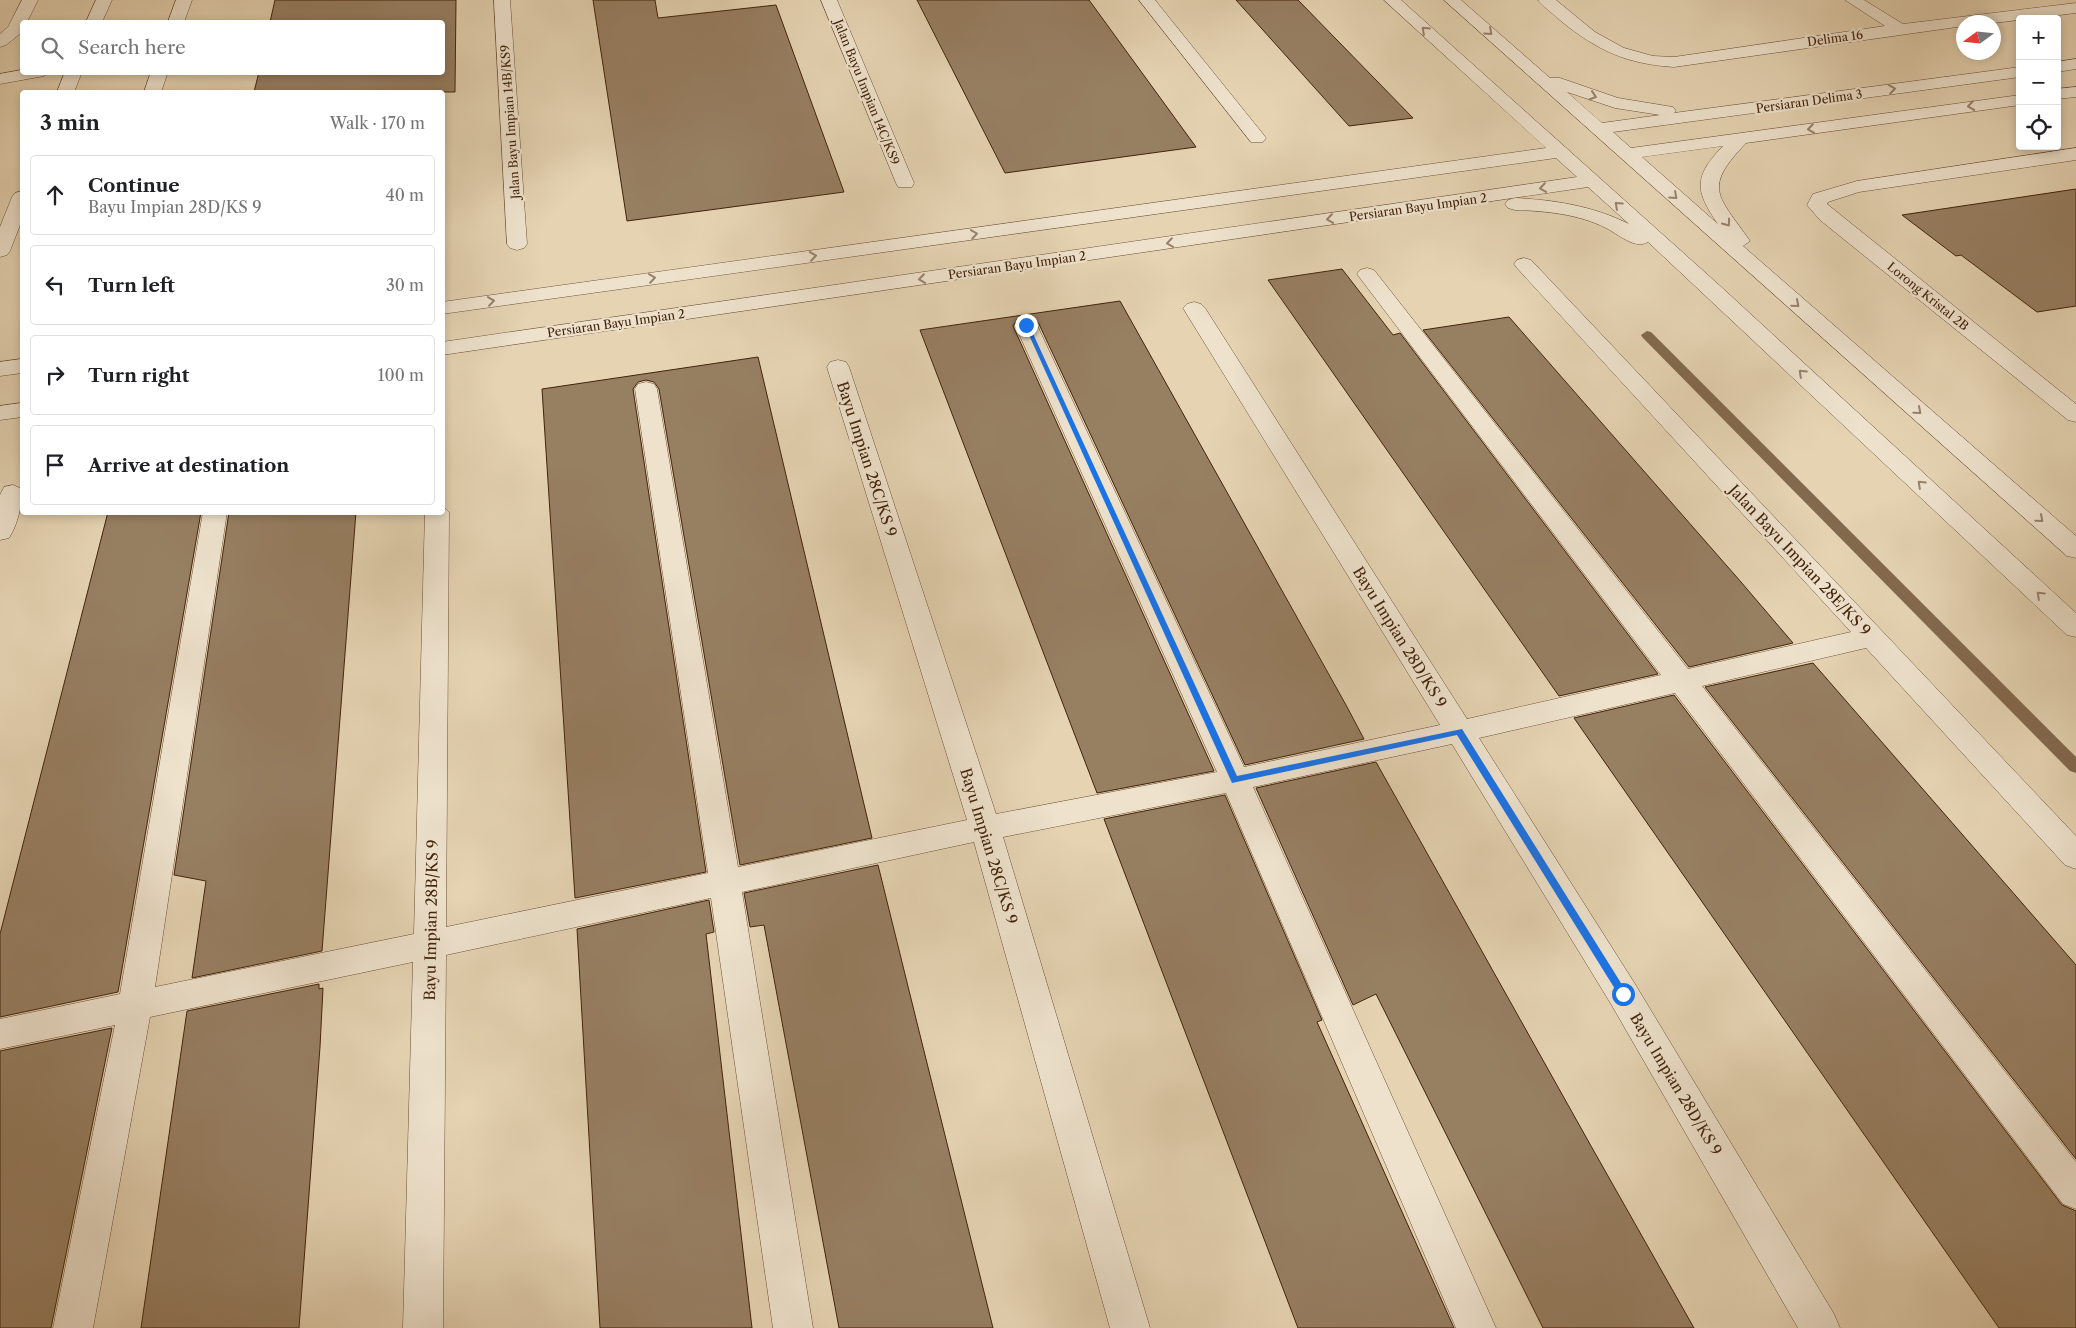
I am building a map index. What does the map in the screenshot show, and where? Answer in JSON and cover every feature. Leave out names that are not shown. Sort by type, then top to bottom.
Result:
[{"type":"street","points":[[21,20],[30,0]]},
{"type":"street","points":[[95,20],[104,0]]},
{"type":"street","points":[[177,20],[184,0]]},
{"type":"street","name":"Jalan Bayu Impian 14B/KS9","points":[[502,0],[517,244]]},
{"type":"street","name":"Jalan Bayu Impian 14C/KS9","points":[[829,0],[905,183]]},
{"type":"street","points":[[1147,0],[1257,138]]},
{"type":"street","points":[[1392,0],[1514,126],[1558,152],[1711,288],[2076,628]]},
{"type":"street","points":[[1452,0],[2076,550]]},
{"type":"street","name":"Delima 16","points":[[1546,0],[1597,42],[1636,58],[1674,62],[1900,29],[2076,8]]},
{"type":"street","points":[[1854,0],[1900,29]]},
{"type":"street","points":[[0,42],[16,30],[20,21]]},
{"type":"street","points":[[2061,66],[2076,64]]},
{"type":"street","points":[[1532,71],[1565,87],[1615,103],[1706,115]]},
{"type":"street","name":"Persiaran Delima 3","points":[[1598,129],[2016,73]]},
{"type":"street","points":[[0,79],[22,75]]},
{"type":"street","points":[[67,90],[73,75]]},
{"type":"street","points":[[154,90],[159,75]]},
{"type":"street","points":[[2061,94],[2076,92]]},
{"type":"street","name":"Persiaran Delima 3","points":[[1627,154],[2016,101]]},
{"type":"street","points":[[1489,162],[1507,154],[1514,145],[1514,126]]},
{"type":"street","points":[[1740,139],[1712,170],[1707,184],[1710,199],[1767,278]]},
{"type":"street","points":[[445,308],[1558,152]]},
{"type":"street","name":"Lorong Kristal 2B","points":[[2076,154],[1857,187],[1820,198],[1817,204],[1827,216],[2076,415]]},
{"type":"street","name":"Persiaran Bayu Impian 2","points":[[445,349],[1591,181]]},
{"type":"street","points":[[0,251],[20,201]]},
{"type":"street","points":[[1444,203],[1539,205],[1569,208],[1595,216],[1625,229],[1711,288]]},
{"type":"street","name":"Jalan Bayu Impian 28E/KS 9","points":[[1524,264],[2076,856]]},
{"type":"street","points":[[1367,274],[2076,1191]]},
{"type":"street","name":"Bayu Impian 28D/KS 9","points":[[1194,308],[1623,994],[1820,1328]]},
{"type":"street","points":[[1026,325],[1235,780],[1476,1328]]},
{"type":"street","points":[[0,369],[20,366]]},
{"type":"street","name":"Bayu Impian 28C/KS 9","points":[[838,366],[985,828],[1130,1328]]},
{"type":"street","points":[[646,389],[725,883],[793,1328]]},
{"type":"street","points":[[0,413],[20,410]]},
{"type":"street","points":[[0,532],[13,492]]},
{"type":"street","points":[[73,1328],[135,1007],[215,515]]},
{"type":"street","name":"Bayu Impian 28B/KS 9","points":[[423,1328],[437,515]]},
{"type":"street","points":[[0,1034],[985,828],[1235,780],[1459,732],[1872,637]]},
{"type":"building","points":[[275,0],[456,0],[455,92],[445,92],[445,90],[254,90],[258,75],[445,75],[445,20],[270,20]]},
{"type":"building","points":[[593,0],[655,0],[658,18],[776,5],[844,192],[627,221]]},
{"type":"building","points":[[917,0],[1089,0],[1196,147],[1005,173]]},
{"type":"building","points":[[1236,0],[1298,0],[1413,118],[1349,126]]},
{"type":"building","points":[[2076,189],[2076,306],[2037,312],[1961,255],[1956,256],[1902,215]]},
{"type":"building","points":[[1342,269],[1393,335],[1400,333],[1658,674],[1559,696],[1268,280]]},
{"type":"building","points":[[1120,301],[1364,739],[1245,765],[1039,324],[1034,318],[1018,318],[1013,326],[1214,771],[1097,793],[920,330]]},
{"type":"building","points":[[1509,317],[1793,643],[1689,667],[1423,330]]},
{"type":"building","points":[[758,357],[872,838],[740,865],[659,389],[654,382],[646,380],[638,382],[633,389],[706,872],[575,898],[542,389]]},
{"type":"building","points":[[107,515],[200,515],[118,992],[0,1017],[0,934]]},
{"type":"building","points":[[229,515],[356,515],[322,951],[192,978],[206,881],[174,875]]},
{"type":"building","points":[[1813,663],[2076,965],[2076,1159],[1705,687]]},
{"type":"building","points":[[1674,695],[2062,1205],[2076,1211],[2076,1328],[1999,1328],[1574,718]]},
{"type":"building","points":[[1376,762],[1694,1328],[1543,1328],[1376,994],[1353,1005],[1256,788]]},
{"type":"building","points":[[1225,795],[1322,1020],[1317,1022],[1454,1328],[1298,1328],[1104,819]]},
{"type":"building","points":[[878,865],[993,1328],[839,1328],[764,925],[750,927],[744,893]]},
{"type":"building","points":[[709,900],[714,932],[706,934],[752,1328],[600,1328],[577,929]]},
{"type":"building","points":[[319,984],[319,989],[323,988],[320,1047],[299,1328],[141,1328],[187,1011]]},
{"type":"building","points":[[112,1028],[51,1328],[0,1328],[0,1051]]},
{"type":"waterway","points":[[1647,335],[2076,767]]},
{"type":"route","points":[[1026,325],[1235,780],[1459,732],[1623,994]]}]
